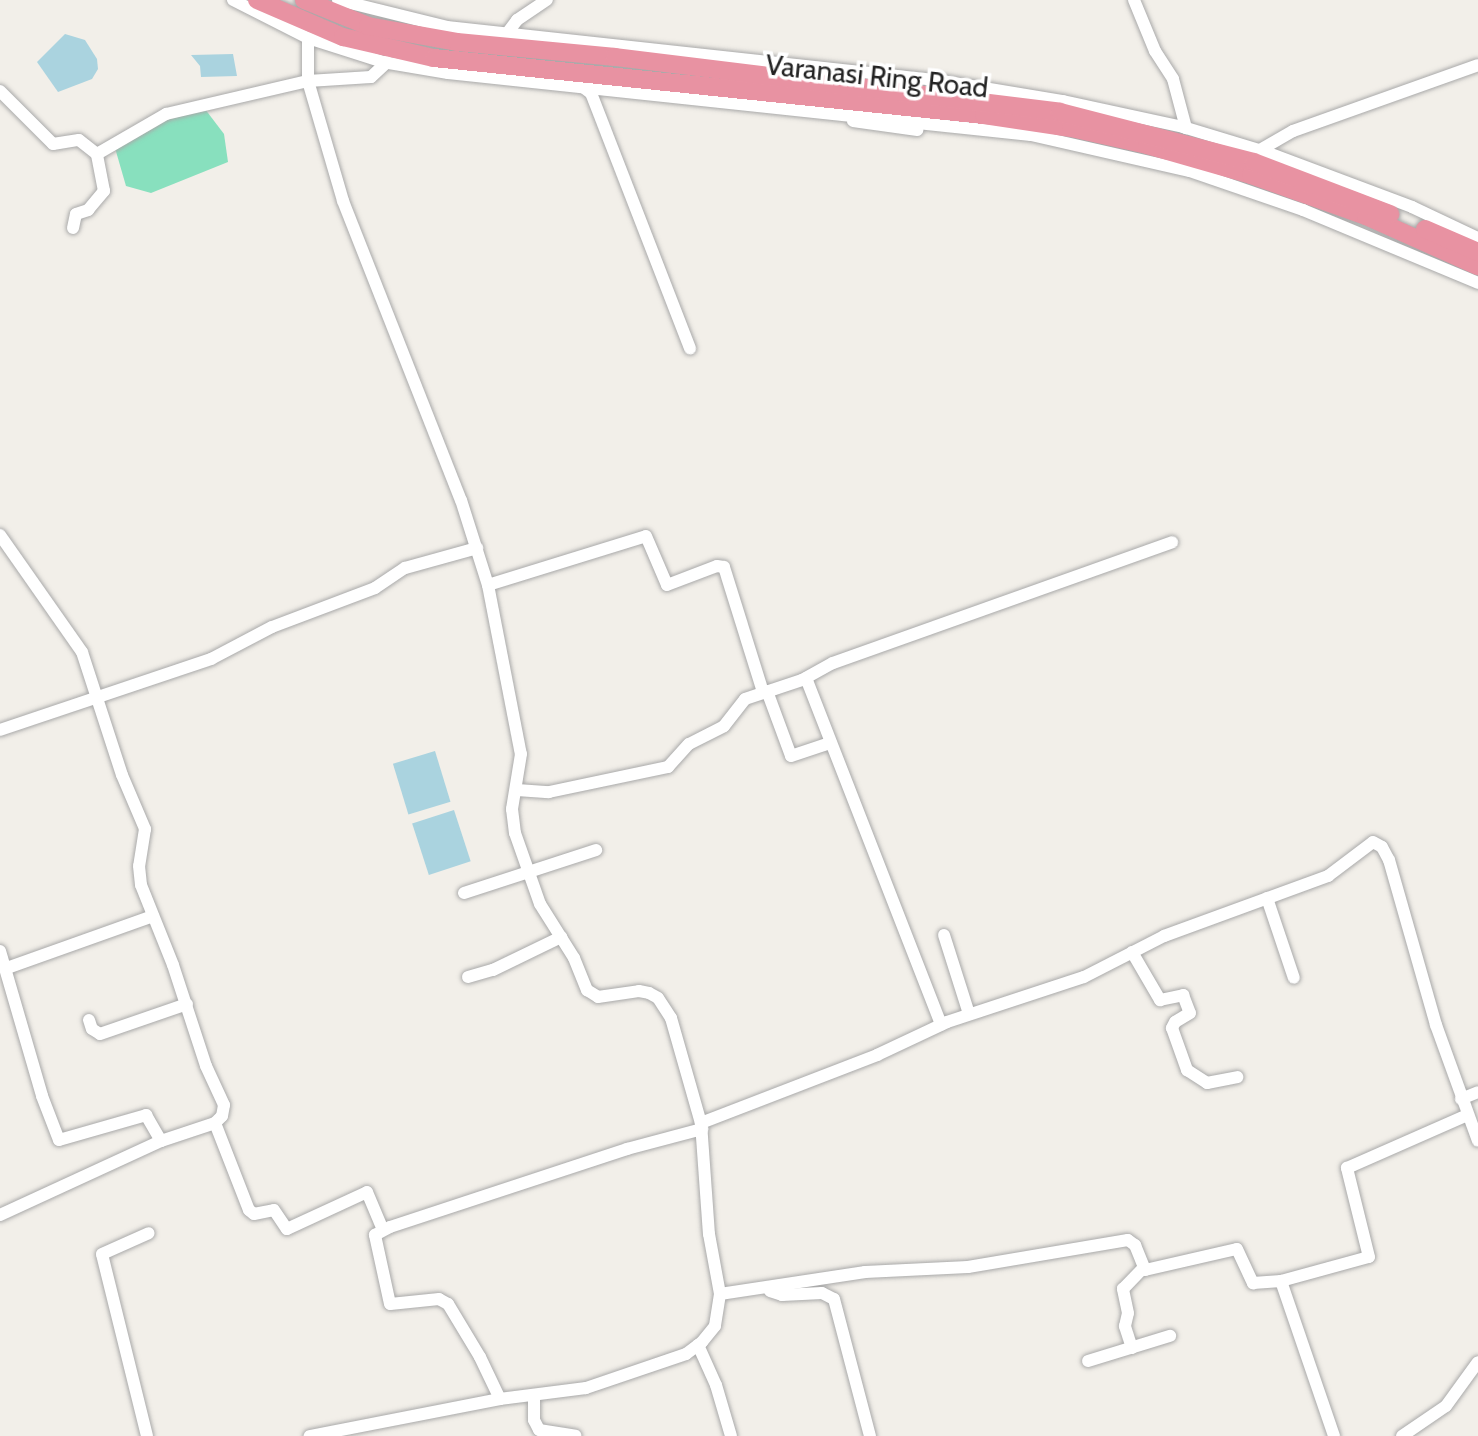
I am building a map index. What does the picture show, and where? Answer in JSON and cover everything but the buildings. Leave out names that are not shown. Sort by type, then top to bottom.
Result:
[{"type":"highway","name":"Varanasi Ring Road","points":[[257,0],[343,37],[434,58],[984,115],[1071,128],[1147,145],[1251,175],[1366,216],[1478,266]]},
{"type":"highway","points":[[304,0],[368,26],[457,42],[615,57],[1060,112],[1254,162],[1365,202],[1478,252]]},
{"type":"street","points":[[233,0],[308,38],[387,62],[584,88],[1034,136],[1190,171],[1303,210],[1478,283]]},
{"type":"street","points":[[338,0],[447,27],[847,70],[997,90],[1186,128],[1260,150],[1412,207],[1478,238]]},
{"type":"street","points":[[508,32],[517,20],[547,0]]},
{"type":"street","points":[[1134,0],[1155,51],[1173,79],[1186,128]]},
{"type":"street","points":[[308,38],[308,81],[343,201],[383,296],[488,585],[521,754],[512,822],[528,872],[540,904],[592,995],[639,991],[649,993],[666,1008],[701,1126],[709,1234],[720,1294],[715,1326],[686,1354],[586,1388],[500,1399],[310,1436]]},
{"type":"street","points":[[97,154],[166,114],[308,81],[371,77],[387,62]]},
{"type":"street","points":[[1260,150],[1293,131],[1478,65]]},
{"type":"street","points":[[584,88],[591,93],[690,348]]},
{"type":"street","points":[[0,91],[53,144],[79,140],[97,154],[104,191],[88,210],[76,214],[73,228]]},
{"type":"street","points":[[0,535],[78,645],[145,829],[139,877],[187,1004],[206,1066],[224,1105],[222,1116],[215,1123],[161,1141],[0,1215]]},
{"type":"street","points":[[488,585],[642,535],[648,538],[667,585],[721,565],[726,570],[765,692],[791,756],[830,743]]},
{"type":"street","points":[[517,790],[549,792],[668,767],[689,744],[729,721],[740,702],[806,678],[833,663],[1172,542]]},
{"type":"street","points":[[0,730],[211,659],[272,627],[375,588],[405,568],[477,548]]},
{"type":"street","points":[[806,678],[941,1025]]},
{"type":"street","points":[[500,1399],[480,1357],[448,1304],[439,1299],[390,1304],[373,1240],[383,1230],[701,1126],[969,1014],[1084,977],[1164,936],[1328,876],[1373,842],[1382,847],[1461,1099],[1478,1141]]},
{"type":"street","points":[[464,893],[596,850]]},
{"type":"street","points":[[1267,898],[1294,978]]},
{"type":"street","points":[[7,968],[153,916]]},
{"type":"street","points":[[944,935],[969,1014]]},
{"type":"street","points":[[468,977],[493,970],[561,937]]},
{"type":"street","points":[[0,951],[38,1082],[59,1140],[146,1115],[161,1141]]},
{"type":"street","points":[[1132,952],[1160,1000],[1183,995],[1190,1013],[1175,1022],[1172,1028],[1187,1070],[1207,1083],[1237,1077]]},
{"type":"street","points":[[89,1020],[92,1029],[100,1034],[187,1004]]},
{"type":"street","points":[[1461,1099],[1478,1092]]},
{"type":"street","points":[[1132,1348],[1125,1326],[1128,1313],[1123,1289],[1143,1268],[1237,1249],[1253,1283],[1281,1281],[1369,1257],[1347,1168],[1467,1115]]},
{"type":"street","points":[[215,1123],[251,1213],[274,1210],[287,1229],[367,1192],[383,1230]]},
{"type":"street","points":[[147,1436],[102,1254],[149,1233]]},
{"type":"street","points":[[720,1294],[894,1270],[968,1267],[1128,1240],[1135,1245],[1143,1268]]},
{"type":"street","points":[[827,1279],[826,1294],[836,1305],[870,1436]]},
{"type":"street","points":[[1281,1281],[1334,1436]]},
{"type":"street","points":[[766,1289],[782,1295],[826,1294]]},
{"type":"street","points":[[1088,1361],[1170,1336]]},
{"type":"street","points":[[698,1345],[716,1385],[731,1436]]},
{"type":"street","points":[[1402,1436],[1446,1406],[1478,1362]]},
{"type":"street","points":[[534,1395],[534,1420],[539,1430],[576,1436]]},
{"type":"green space","points":[[205,109],[224,134],[228,162],[151,193],[126,186],[115,148],[146,126]]},
{"type":"water","points":[[65,34],[85,40],[97,59],[98,69],[92,79],[58,92],[37,62]]},
{"type":"water","points":[[233,54],[237,76],[201,77],[200,66],[191,55]]},
{"type":"water","points":[[435,751],[450,802],[408,815],[393,764]]},
{"type":"water","points":[[454,810],[471,861],[429,875],[412,824]]}]
